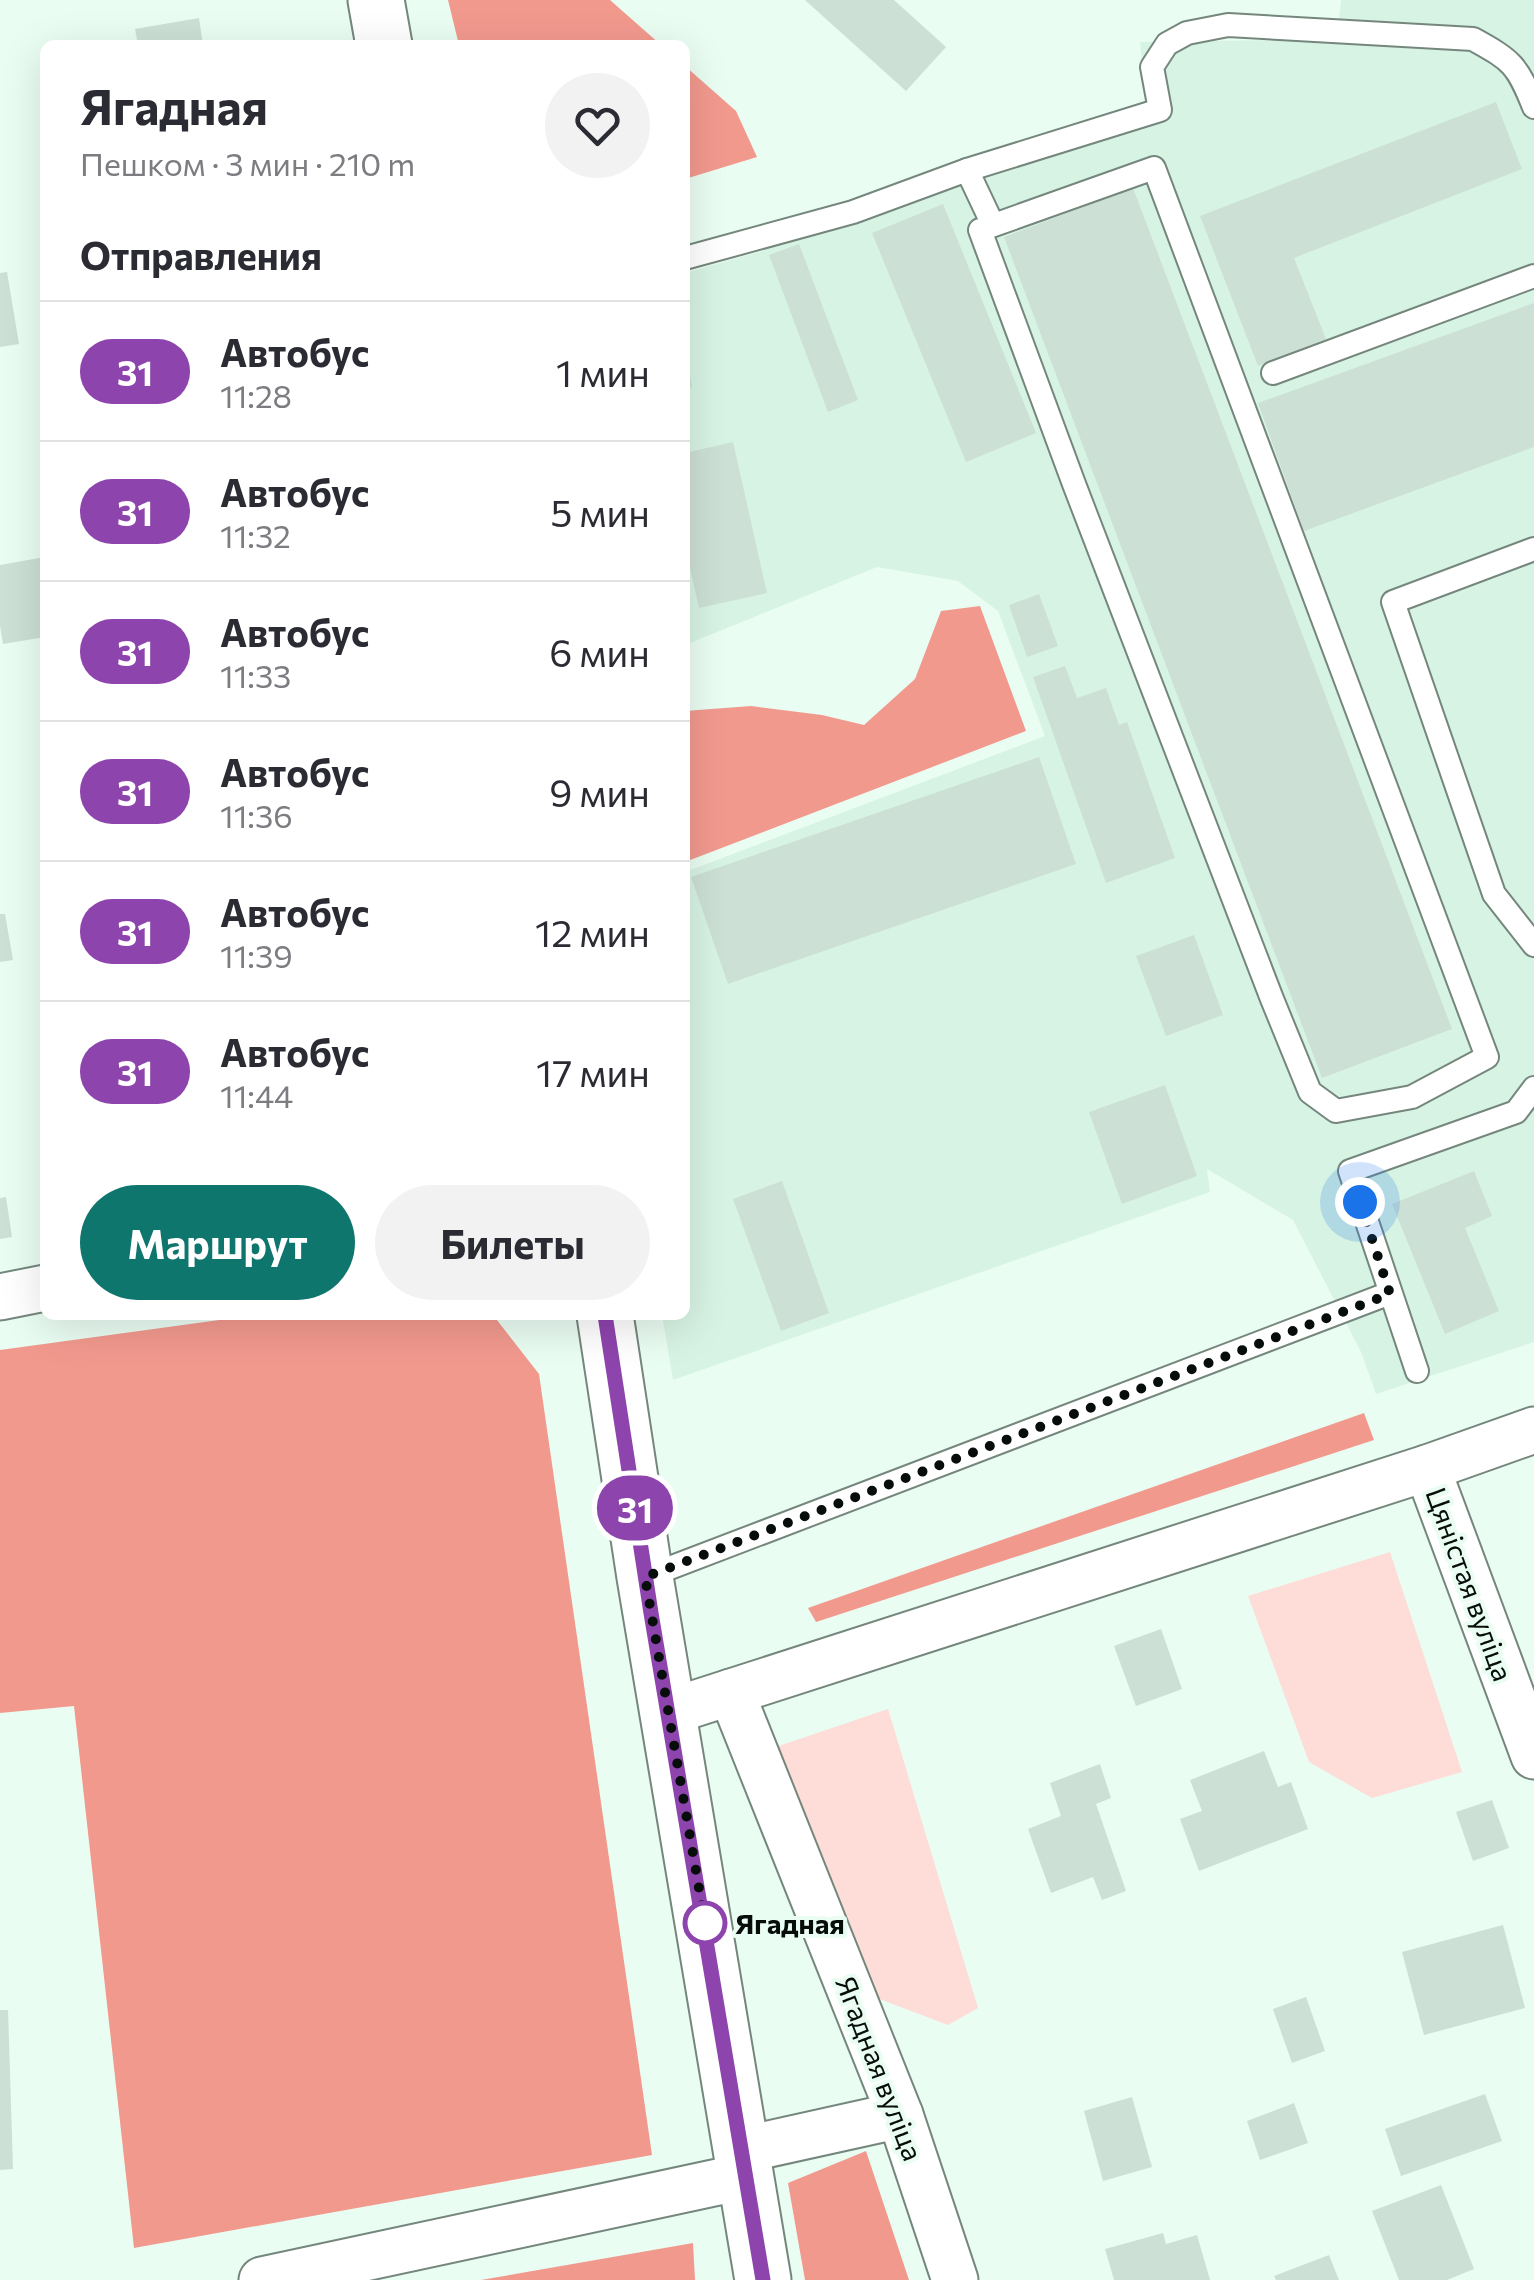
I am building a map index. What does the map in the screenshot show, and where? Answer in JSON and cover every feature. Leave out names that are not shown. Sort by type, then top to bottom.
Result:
[{"type":"main road","points":[[376,0],[383,40]]},
{"type":"main road","points":[[606,1320],[763,2280]]},
{"type":"street","points":[[0,1297],[40,1289]]},
{"type":"street","points":[[669,1712],[1534,1430]]},
{"type":"street","name":"Цяністая вуліца","points":[[1426,1468],[1534,1756]]},
{"type":"street","name":"Ягадная вуліца","points":[[731,1692],[900,2115],[955,2280]]},
{"type":"street","points":[[262,2280],[744,2163],[900,2115]]},
{"type":"lane","points":[[690,257],[853,212],[967,170],[1160,110],[1152,66],[1167,44],[1187,32],[1228,25],[1473,39],[1513,66],[1534,107]]},
{"type":"lane","points":[[1154,168],[1487,1057],[1412,1097],[1336,1111],[1310,1092],[1088,521],[980,230],[993,225],[1154,168]]},
{"type":"lane","points":[[967,170],[993,225]]},
{"type":"lane","points":[[1272,374],[1534,276]]},
{"type":"lane","points":[[1534,549],[1393,602],[1494,894],[1534,945]]},
{"type":"lane","points":[[1417,1371],[1350,1171],[1516,1112],[1534,1088]]},
{"type":"lane","points":[[645,1577],[1390,1294]]},
{"type":"shaded area","points":[[448,0],[610,0],[655,40],[458,40]]},
{"type":"shaded area","points":[[1341,0],[1534,0],[1534,1342],[1376,1394],[1361,1352],[1293,1220],[1207,1169],[1210,1192],[673,1380],[663,1320],[690,1320],[690,870],[1045,736],[998,611],[958,581],[877,567],[690,643],[690,272],[969,183],[1147,114],[1140,42],[1337,39]]},
{"type":"shaded area","points":[[690,70],[736,111],[757,157],[690,177]]},
{"type":"shaded area","points":[[980,606],[1026,731],[690,860],[690,711],[751,706],[864,725],[915,679],[941,611]]},
{"type":"shaded area","points":[[219,1320],[497,1320],[539,1374],[652,2155],[134,2248],[74,1706],[0,1713],[0,1350]]},
{"type":"shaded area","points":[[1364,1413],[1374,1440],[816,1622],[808,1608]]},
{"type":"shaded area","points":[[1390,1552],[1462,1772],[1372,1798],[1309,1762],[1248,1596]]},
{"type":"shaded area","points":[[888,1709],[978,2008],[948,2025],[869,1995],[770,1749]]},
{"type":"shaded area","points":[[866,2151],[909,2280],[805,2280],[788,2183]]},
{"type":"shaded area","points":[[693,2243],[695,2280],[481,2280]]},
{"type":"building","points":[[805,0],[894,0],[946,47],[906,91]]},
{"type":"building","points":[[199,18],[202,40],[137,40],[135,29]]},
{"type":"building","points":[[1496,102],[1522,169],[1294,258],[1326,339],[1258,366],[1200,216]]},
{"type":"building","points":[[1133,188],[1452,1029],[1322,1078],[1004,237]]},
{"type":"building","points":[[943,204],[1036,433],[966,462],[872,233]]},
{"type":"building","points":[[799,244],[858,400],[828,412],[769,255]]},
{"type":"building","points":[[7,272],[19,344],[0,347],[0,273]]},
{"type":"building","points":[[1534,303],[1534,447],[1304,531],[1258,403]]},
{"type":"building","points":[[733,442],[767,593],[699,608],[690,568],[690,452]]},
{"type":"building","points":[[40,558],[40,638],[3,644],[0,565]]},
{"type":"building","points":[[1039,594],[1058,646],[1027,657],[1009,605]]},
{"type":"building","points":[[1065,666],[1077,698],[1106,688],[1119,725],[1127,722],[1175,858],[1106,883],[1033,677]]},
{"type":"building","points":[[1039,757],[1076,864],[728,984],[691,877]]},
{"type":"building","points":[[0,914],[5,914],[13,960],[0,962]]},
{"type":"building","points":[[1194,935],[1223,1015],[1166,1036],[1136,956]]},
{"type":"building","points":[[1165,1085],[1197,1176],[1122,1204],[1089,1112]]},
{"type":"building","points":[[1474,1171],[1492,1216],[1465,1228],[1499,1311],[1445,1334],[1392,1204]]},
{"type":"building","points":[[782,1181],[829,1313],[781,1331],[733,1199]]},
{"type":"building","points":[[6,1197],[12,1237],[0,1239],[0,1198]]},
{"type":"building","points":[[1161,1629],[1182,1689],[1136,1706],[1114,1646]]},
{"type":"building","points":[[1264,1751],[1278,1787],[1291,1782],[1308,1829],[1199,1871],[1180,1819],[1202,1811],[1190,1780]]},
{"type":"building","points":[[1100,1764],[1111,1798],[1096,1804],[1126,1891],[1102,1900],[1093,1877],[1051,1893],[1028,1829],[1061,1816],[1050,1783]]},
{"type":"building","points":[[1492,1800],[1509,1848],[1473,1861],[1456,1812]]},
{"type":"building","points":[[1503,1925],[1525,2008],[1424,2035],[1402,1952]]},
{"type":"building","points":[[1306,1997],[1325,2051],[1292,2063],[1273,2009]]},
{"type":"building","points":[[0,2010],[8,2010],[13,2169],[0,2170]]},
{"type":"building","points":[[1485,2094],[1502,2141],[1401,2176],[1385,2129]]},
{"type":"building","points":[[1132,2097],[1152,2167],[1103,2181],[1084,2111]]},
{"type":"building","points":[[1294,2103],[1308,2143],[1260,2160],[1247,2121]]},
{"type":"building","points":[[1441,2185],[1474,2269],[1447,2280],[1399,2280],[1372,2211]]},
{"type":"building","points":[[1163,2233],[1166,2244],[1197,2235],[1210,2280],[1114,2280],[1105,2249]]},
{"type":"building","points":[[1329,2255],[1339,2280],[1276,2280],[1274,2276]]},
{"type":"bus line","name":"31","points":[[606,1320],[763,2280]]},
{"type":"place","name":"Ягадная","points":[[705,1923]]},
{"type":"route","points":[[705,1923],[645,1577],[1390,1294],[1360,1202]]}]
